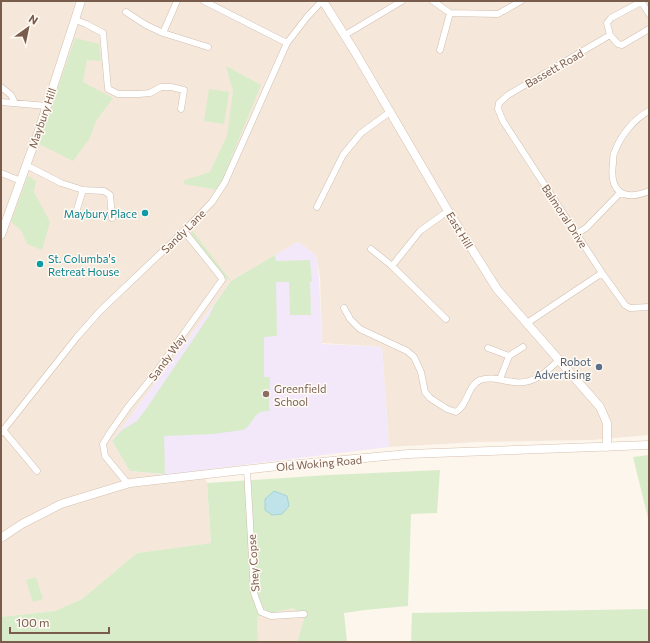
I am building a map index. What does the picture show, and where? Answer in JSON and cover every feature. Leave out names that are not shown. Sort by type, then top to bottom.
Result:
[{"type":"street","name":"Maybury Hill","points":[[1,235],[47,106],[82,1]]},
{"type":"street","points":[[163,33],[177,1]]},
{"type":"street","points":[[204,1],[287,43]]},
{"type":"street","name":"Sandy Lane","points":[[2,432],[77,337],[100,311],[184,231],[212,202],[225,182],[287,43],[307,17],[322,1]]},
{"type":"street","name":"East Hill","points":[[322,1],[345,35],[448,211],[497,289],[600,406],[607,423],[607,447]]},
{"type":"street","points":[[345,35],[402,1]]},
{"type":"street","points":[[434,1],[450,13],[498,14],[521,1]]},
{"type":"street","points":[[649,14],[643,4],[639,3],[611,18],[607,23],[610,35],[618,44],[622,44],[649,29]]},
{"type":"street","points":[[126,12],[146,25],[163,33],[208,47]]},
{"type":"street","points":[[440,50],[450,13]]},
{"type":"street","points":[[76,20],[103,33],[108,90],[118,94],[139,94],[150,93],[161,87],[171,87],[184,90],[182,110]]},
{"type":"street","name":"Bassett Road","points":[[499,103],[508,95],[610,35]]},
{"type":"street","points":[[1,87],[11,95],[15,103]]},
{"type":"street","points":[[1,102],[47,106]]},
{"type":"street","name":"Balmoral Drive","points":[[499,103],[498,109],[503,121],[576,234],[625,305],[630,308],[649,307]]},
{"type":"street","points":[[649,111],[639,116],[626,132],[614,152],[611,173],[614,184],[620,193],[627,196],[641,195],[649,192]]},
{"type":"street","points":[[317,208],[343,155],[361,133],[390,112]]},
{"type":"street","points":[[26,165],[61,183],[83,190],[104,191],[110,195],[112,218]]},
{"type":"street","points":[[1,173],[21,181]]},
{"type":"street","points":[[77,209],[83,190]]},
{"type":"street","points":[[576,234],[586,228],[620,193]]},
{"type":"street","points":[[392,266],[420,231],[448,211]]},
{"type":"street","name":"Sandy Way","points":[[128,484],[105,456],[103,444],[120,418],[154,375],[222,280],[184,231]]},
{"type":"street","points":[[370,249],[392,266],[446,319]]},
{"type":"street","points":[[527,323],[602,273]]},
{"type":"street","points":[[344,308],[350,319],[360,329],[407,351],[414,357],[420,372],[425,392],[430,398],[447,409],[456,412],[460,410],[471,389],[480,381],[491,378],[514,382],[527,382],[542,375],[560,359]]},
{"type":"street","points":[[500,379],[509,356],[523,347]]},
{"type":"street","points":[[488,348],[509,356]]},
{"type":"street","points":[[2,432],[37,471]]},
{"type":"street","name":"Old Woking Road","points":[[1,538],[22,524],[61,504],[128,484],[247,470],[408,454],[649,445]]},
{"type":"street","name":"Shey Copse","points":[[247,470],[254,593],[261,612],[271,616],[304,614]]},
{"type":"shaded area","points":[[1,1],[649,1],[649,435],[592,440],[477,442],[389,447],[382,347],[322,343],[320,278],[316,255],[298,242],[231,281],[112,441],[130,471],[170,475],[202,470],[207,483],[211,543],[137,553],[82,599],[55,611],[1,617]]},
{"type":"shaded area","name":"Greenfield School","points":[[298,242],[316,255],[319,278],[322,344],[382,347],[389,447],[170,475],[130,471],[112,441],[231,281]]},
{"type":"shaded area","points":[[293,608],[304,619],[297,642],[258,642],[257,617]]},
{"type":"green space","points":[[75,38],[99,44],[101,61],[87,60],[83,82],[113,98],[96,121],[90,138],[73,161],[39,144]]},
{"type":"green space","points":[[226,66],[261,85],[218,190],[183,184],[185,180],[210,172],[227,136],[233,92]]},
{"type":"green space","points":[[209,89],[229,92],[224,124],[204,121]]},
{"type":"green space","points":[[28,176],[36,181],[34,192],[50,222],[42,250],[27,244],[21,230],[11,222]]},
{"type":"green space","points":[[191,229],[231,281],[224,277],[191,235]]},
{"type":"green space","points":[[275,255],[276,261],[310,260],[312,281],[310,282],[311,315],[290,315],[289,282],[276,282],[277,336],[264,337],[264,377],[270,377],[270,411],[264,411],[257,415],[243,430],[213,434],[164,436],[165,474],[130,471],[112,441],[122,430],[137,421],[146,409],[231,281]]},
{"type":"green space","points":[[649,455],[649,522],[633,457]]},
{"type":"green space","points":[[440,470],[437,513],[411,514],[408,606],[344,613],[347,642],[297,642],[304,619],[293,608],[257,617],[258,642],[1,642],[1,617],[55,611],[82,599],[137,553],[211,543],[207,483]]},
{"type":"green space","points":[[36,577],[43,599],[33,602],[26,580]]},
{"type":"green space","points":[[649,609],[649,642],[411,642],[412,613]]},
{"type":"water","points":[[274,491],[287,496],[289,506],[282,514],[272,515],[265,510],[265,499]]},
{"type":"place","name":"Maybury Place","points":[[145,213]]},
{"type":"place","name":"St. Columba's Retreat House","points":[[40,264]]},
{"type":"place","name":"Robot Advertising","points":[[599,367]]},
{"type":"place","name":"Greenfield School","points":[[266,394]]}]
